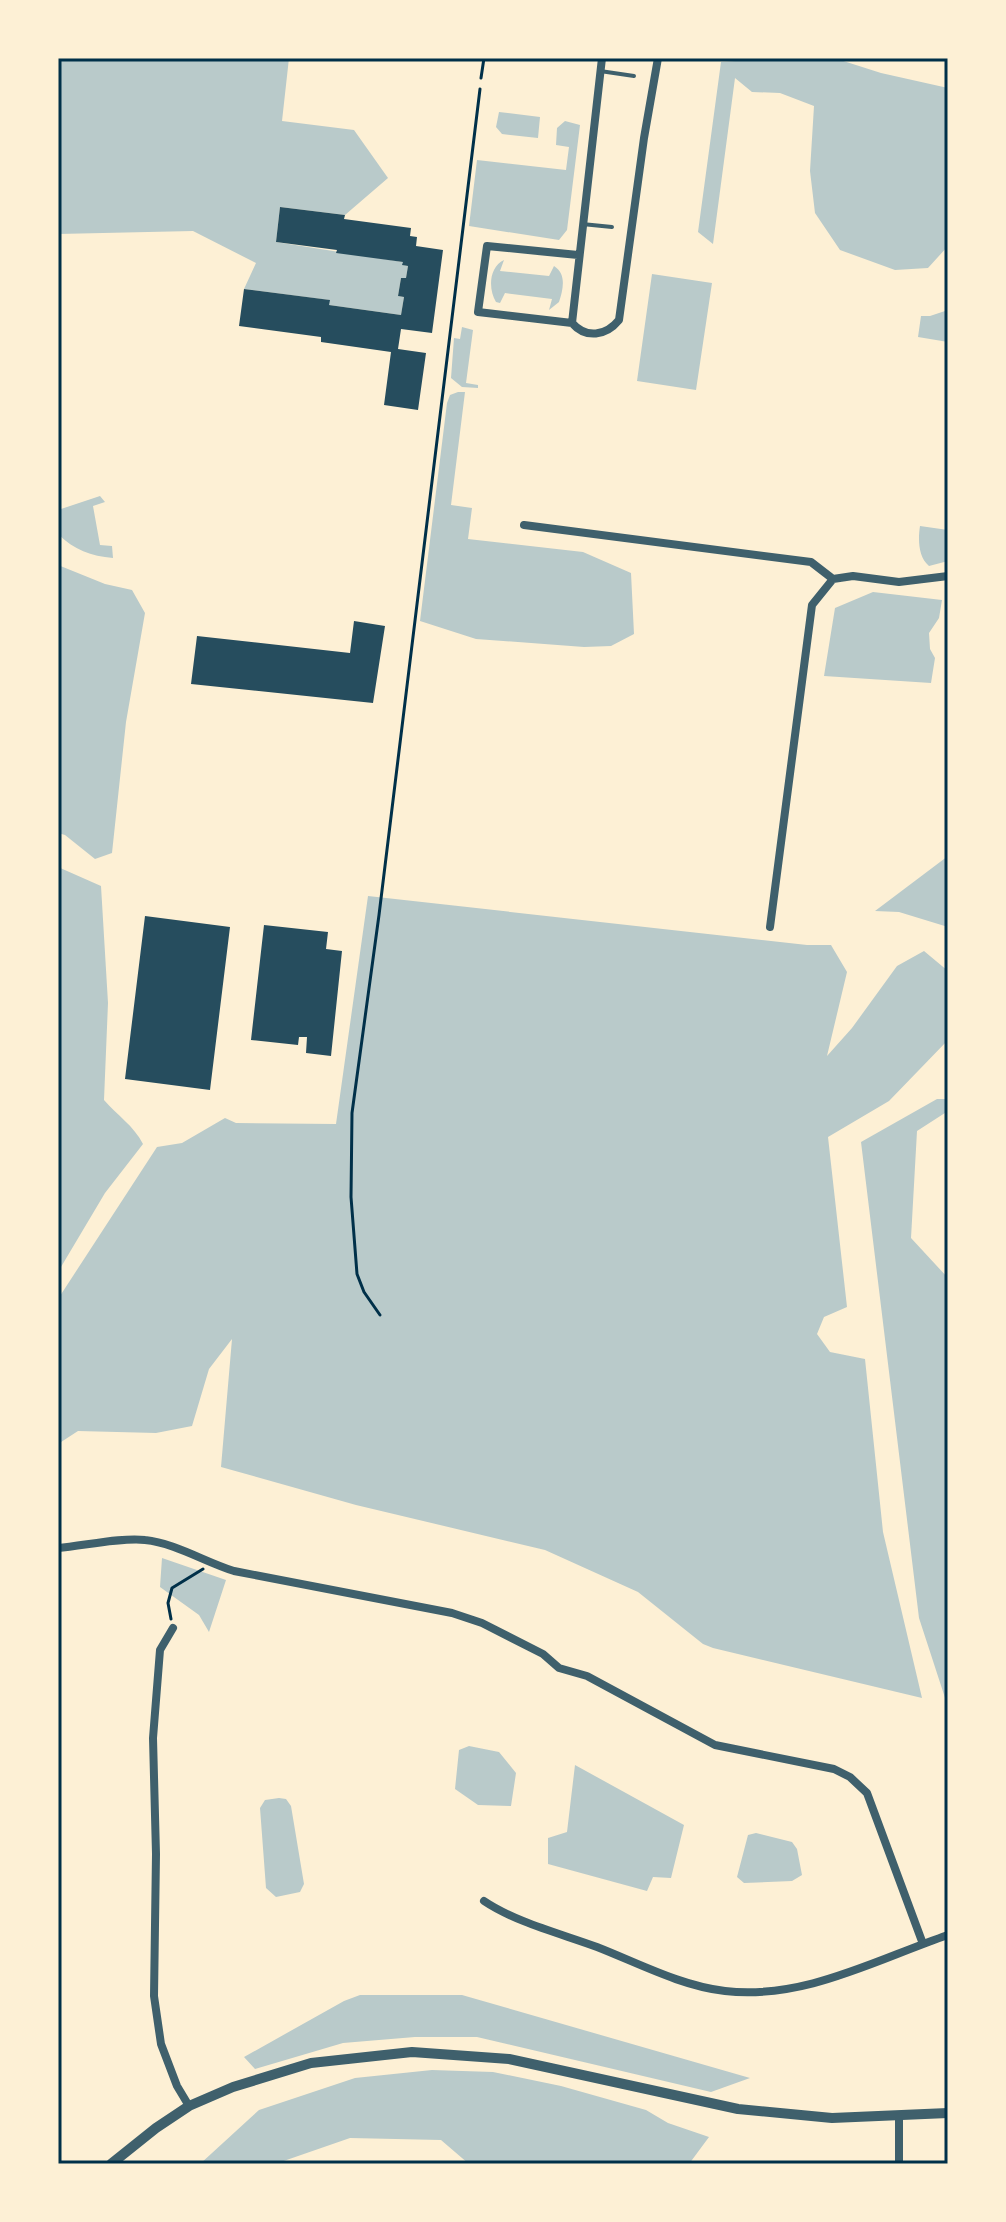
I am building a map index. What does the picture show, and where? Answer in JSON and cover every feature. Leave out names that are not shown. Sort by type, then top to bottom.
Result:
[{"type":"street","points":[[572,323],[602,58]]},
{"type":"street","points":[[578,255],[487,246],[478,312],[572,323],[579,331],[593,335],[611,329],[619,320],[658,58]]},
{"type":"street","points":[[524,525],[811,562],[833,579]]},
{"type":"street","points":[[770,927],[812,605],[833,579],[853,576],[899,582],[948,576]]},
{"type":"street","points":[[58,1548],[145,1539],[234,1571],[452,1613],[482,1623],[543,1654],[559,1668],[587,1676],[715,1745],[834,1769],[850,1777],[867,1793],[923,1944]]},
{"type":"street","points":[[173,1628],[160,1650],[153,1738],[156,1854],[154,1996],[161,2044],[177,2086],[189,2106]]},
{"type":"street","points":[[484,1901],[519,1918],[690,1983],[722,1991],[763,1993],[809,1986],[948,1935]]},
{"type":"street","points":[[111,2164],[189,2106],[233,2087],[311,2063],[412,2052],[509,2059],[738,2109],[832,2118],[948,2113]]},
{"type":"street","points":[[899,2115],[899,2164]]},
{"type":"lane","points":[[600,71],[634,76]]},
{"type":"lane","points":[[582,224],[612,227]]},
{"type":"path","points":[[481,78],[484,58]]},
{"type":"path","points":[[380,1315],[364,1292],[356,1262],[351,1197],[352,1113],[480,89]]},
{"type":"path","points":[[168,1603],[172,1588],[202,1570],[207,1563]]},
{"type":"shaded area","points":[[58,58],[289,58],[282,121],[354,130],[388,178],[345,215],[280,207],[276,242],[403,262],[408,266],[406,278],[401,278],[398,296],[404,297],[401,315],[329,305],[329,300],[244,289],[256,263],[193,231],[58,234]]},
{"type":"shaded area","points":[[834,58],[881,73],[948,88],[948,246],[928,268],[895,270],[840,250],[815,213],[810,171],[814,106],[780,93],[752,92],[735,78],[713,244],[698,232],[721,62]]},
{"type":"shaded area","points":[[499,112],[540,117],[538,138],[502,134],[496,127]]},
{"type":"shaded area","points":[[565,121],[580,125],[567,230],[559,240],[469,226],[477,160],[566,170],[569,147],[556,145],[557,128]]},
{"type":"shaded area","points":[[504,260],[500,271],[549,276],[554,266],[558,269],[563,287],[559,302],[549,310],[552,299],[505,293],[500,303],[496,302],[491,279],[495,268]]},
{"type":"shaded area","points":[[652,274],[712,283],[696,390],[637,381]]},
{"type":"shaded area","points":[[948,310],[948,342],[918,337],[921,316]]},
{"type":"shaded area","points":[[462,327],[473,330],[466,383],[478,385],[478,388],[462,387],[451,378],[454,338],[460,339]]},
{"type":"shaded area","points":[[465,392],[451,505],[472,508],[468,539],[583,552],[631,573],[634,634],[611,646],[584,647],[476,639],[420,621],[447,403],[450,395]]},
{"type":"shaded area","points":[[100,496],[105,502],[93,506],[100,545],[112,546],[113,558],[83,551],[58,534],[58,510]]},
{"type":"shaded area","points":[[920,526],[948,530],[948,561],[929,566],[925,562],[920,548]]},
{"type":"shaded area","points":[[58,565],[105,584],[132,590],[145,613],[126,722],[112,853],[95,859],[58,833]]},
{"type":"shaded area","points":[[873,592],[942,600],[939,618],[929,633],[930,649],[935,658],[931,683],[824,676],[835,608]]},
{"type":"shaded area","points":[[948,856],[948,927],[899,912],[875,911]]},
{"type":"shaded area","points":[[58,867],[101,886],[108,1003],[104,1100],[143,1144],[105,1193],[58,1272]]},
{"type":"shaded area","points":[[368,896],[807,945],[831,945],[847,972],[827,1056],[852,1028],[897,966],[924,951],[948,971],[948,1040],[889,1101],[828,1137],[847,1307],[824,1317],[817,1334],[830,1352],[865,1359],[883,1532],[922,1698],[713,1648],[703,1644],[638,1592],[545,1550],[356,1505],[221,1467],[232,1339],[209,1369],[192,1426],[156,1433],[78,1431],[58,1444],[58,1299],[157,1147],[182,1143],[225,1118],[236,1123],[336,1124]]},
{"type":"shaded area","points":[[937,1099],[948,1099],[948,1111],[917,1131],[911,1238],[948,1278],[948,1707],[919,1618],[861,1142]]},
{"type":"shaded area","points":[[162,1558],[226,1580],[209,1632],[199,1615],[160,1587]]},
{"type":"shaded area","points":[[469,1746],[499,1752],[516,1773],[511,1806],[478,1805],[455,1789],[459,1750]]},
{"type":"shaded area","points":[[575,1765],[684,1825],[671,1878],[653,1877],[647,1891],[548,1864],[548,1838],[567,1832]]},
{"type":"shaded area","points":[[286,1799],[291,1806],[304,1884],[300,1892],[276,1897],[266,1888],[260,1808],[265,1800]]},
{"type":"shaded area","points":[[756,1833],[792,1842],[797,1849],[802,1875],[792,1881],[744,1883],[737,1877],[748,1835]]},
{"type":"shaded area","points":[[360,1995],[462,1995],[750,2078],[711,2092],[477,2037],[415,2037],[343,2043],[255,2069],[244,2057]]},
{"type":"shaded area","points":[[432,2070],[493,2072],[561,2086],[646,2110],[668,2123],[709,2137],[689,2164],[469,2164],[441,2140],[350,2138],[275,2164],[200,2164],[259,2110],[355,2078]]},
{"type":"building","points":[[280,207],[411,228],[410,236],[417,237],[416,246],[443,250],[432,333],[401,329],[398,349],[426,353],[418,410],[384,405],[391,352],[321,342],[321,337],[239,326],[244,289],[330,300],[329,305],[401,315],[404,297],[398,296],[401,278],[406,278],[408,266],[402,265],[403,262],[336,253],[337,250],[276,242]]},
{"type":"building","points":[[354,621],[385,626],[373,703],[191,684],[197,636],[350,653]]},
{"type":"building","points":[[145,916],[230,927],[210,1090],[125,1079]]},
{"type":"building","points":[[264,925],[328,932],[326,949],[342,951],[331,1056],[306,1053],[307,1037],[299,1037],[298,1045],[251,1040]]}]
